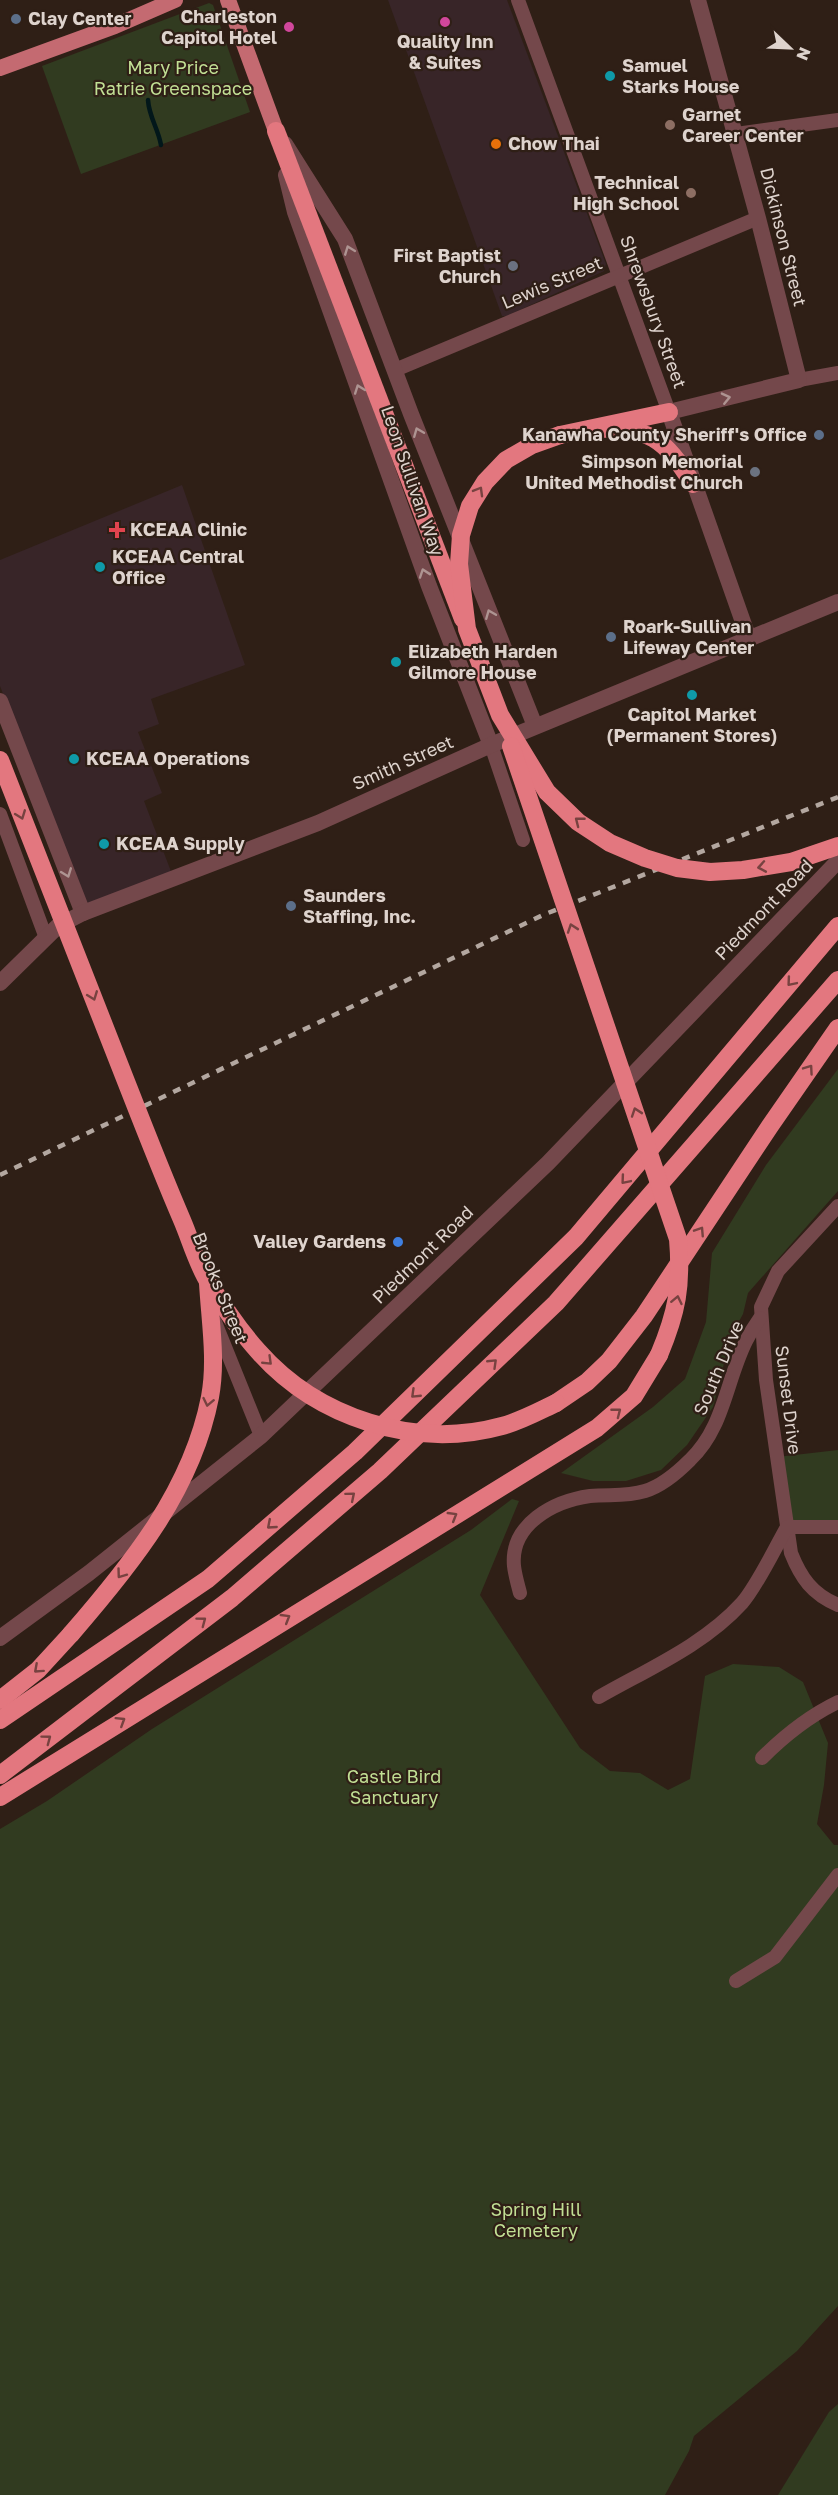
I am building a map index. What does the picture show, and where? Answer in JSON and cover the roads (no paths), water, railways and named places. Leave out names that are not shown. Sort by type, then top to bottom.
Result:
[{"type":"highway","points":[[0,1797],[597,1428],[634,1396],[658,1355],[670,1328],[679,1295],[681,1265],[678,1239],[500,715],[276,130]]},
{"type":"highway","points":[[467,629],[459,564],[461,535],[471,506],[485,482],[506,460],[532,445],[560,435],[669,412]]},
{"type":"highway","points":[[595,429],[615,428],[643,432],[668,447],[693,484]]},
{"type":"highway","points":[[500,715],[547,792],[578,822],[610,843],[645,858],[677,868],[710,872],[743,870],[791,862],[838,846]]},
{"type":"highway","points":[[0,760],[167,1184],[208,1281],[257,1351],[277,1370],[323,1403],[347,1415],[385,1428],[445,1433],[478,1431],[502,1426],[556,1402],[587,1382],[609,1361],[644,1316],[838,1028]]},
{"type":"highway","points":[[0,1720],[208,1579],[355,1452],[576,1237],[833,932]]},
{"type":"highway","points":[[0,1775],[232,1598],[389,1463],[556,1303],[838,980]]},
{"type":"highway","points":[[0,1700],[38,1670],[111,1589],[157,1525],[182,1481],[201,1432],[210,1395],[213,1358],[208,1281]]},
{"type":"main road","points":[[0,68],[115,26],[175,0]]},
{"type":"main road","name":"Leon Sullivan Way","points":[[228,0],[276,130]]},
{"type":"street","name":"Shrewsbury Street","points":[[518,0],[669,412],[749,639]]},
{"type":"street","name":"Dickinson Street","points":[[698,0],[736,134],[799,380]]},
{"type":"street","points":[[736,134],[838,120]]},
{"type":"street","name":"Leon Sullivan Way","points":[[276,130],[345,239],[535,726]]},
{"type":"street","name":"Leon Sullivan Way","points":[[276,130],[298,222],[429,586],[491,745],[523,840]]},
{"type":"street","name":"Lewis Street","points":[[395,370],[758,218]]},
{"type":"street","points":[[669,412],[799,380],[838,374]]},
{"type":"street","name":"Smith Street","points":[[0,982],[58,926],[83,913],[318,823],[535,726],[838,602]]},
{"type":"street","points":[[0,701],[83,913]]},
{"type":"street","points":[[0,814],[46,938]]},
{"type":"street","name":"Piedmont Road","points":[[0,1638],[89,1573],[261,1436],[548,1163],[838,861]]},
{"type":"street","name":"Brooks Street","points":[[147,1153],[261,1436]]},
{"type":"street","name":"Sunset Drive","points":[[838,1206],[778,1271],[764,1296],[760,1318],[766,1380],[791,1553],[800,1575],[810,1588],[838,1605]]},
{"type":"street","name":"South Drive","points":[[520,1593],[514,1566],[515,1551],[523,1532],[534,1518],[571,1500],[593,1496],[627,1496],[647,1491],[669,1479],[692,1458],[714,1427],[745,1342],[760,1318]]},
{"type":"street","points":[[599,1697],[710,1634],[744,1601],[787,1527],[838,1527]]},
{"type":"street","points":[[762,1758],[786,1734],[821,1710],[838,1702]]},
{"type":"street","points":[[736,1981],[775,1958],[838,1875]]},
{"type":"waterway","points":[[148,100],[161,145]]},
{"type":"railway","points":[[0,1175],[543,915],[838,797]]},
{"type":"place","name":"Clay Center","points":[[16,19]]},
{"type":"place","name":"Quality Inn & Suites","points":[[445,22]]},
{"type":"place","name":"Charleston Capitol Hotel","points":[[289,27]]},
{"type":"place","name":"Samuel Starks House","points":[[610,76]]},
{"type":"place","name":"Garnet Career Center","points":[[670,125]]},
{"type":"place","name":"Chow Thai","points":[[496,144]]},
{"type":"place","name":"Technical High School","points":[[691,193]]},
{"type":"place","name":"First Baptist Church","points":[[513,266]]},
{"type":"place","name":"Kanawha County Sheriff's Office","points":[[819,435]]},
{"type":"place","name":"Simpson Memorial United Methodist Church","points":[[755,472]]},
{"type":"place","name":"KCEAA Clinic","points":[[117,530]]},
{"type":"place","name":"KCEAA Central Office","points":[[100,567]]},
{"type":"place","name":"Roark-Sullivan Lifeway Center","points":[[611,637]]},
{"type":"place","name":"Elizabeth Harden Gilmore House","points":[[396,662]]},
{"type":"place","name":"Capitol Market (Permanent Stores)","points":[[692,695]]},
{"type":"place","name":"KCEAA Operations","points":[[74,759]]},
{"type":"place","name":"KCEAA Supply","points":[[104,844]]},
{"type":"place","name":"Saunders Staffing, Inc.","points":[[291,906]]},
{"type":"place","name":"Valley Gardens","points":[[398,1242]]},
{"type":"park label","name":"Mary Price Ratrie Greenspace","points":[[173,78]]},
{"type":"park label","name":"Castle Bird Sanctuary","points":[[394,1787]]},
{"type":"park label","name":"Spring Hill Cemetery","points":[[536,2220]]}]
